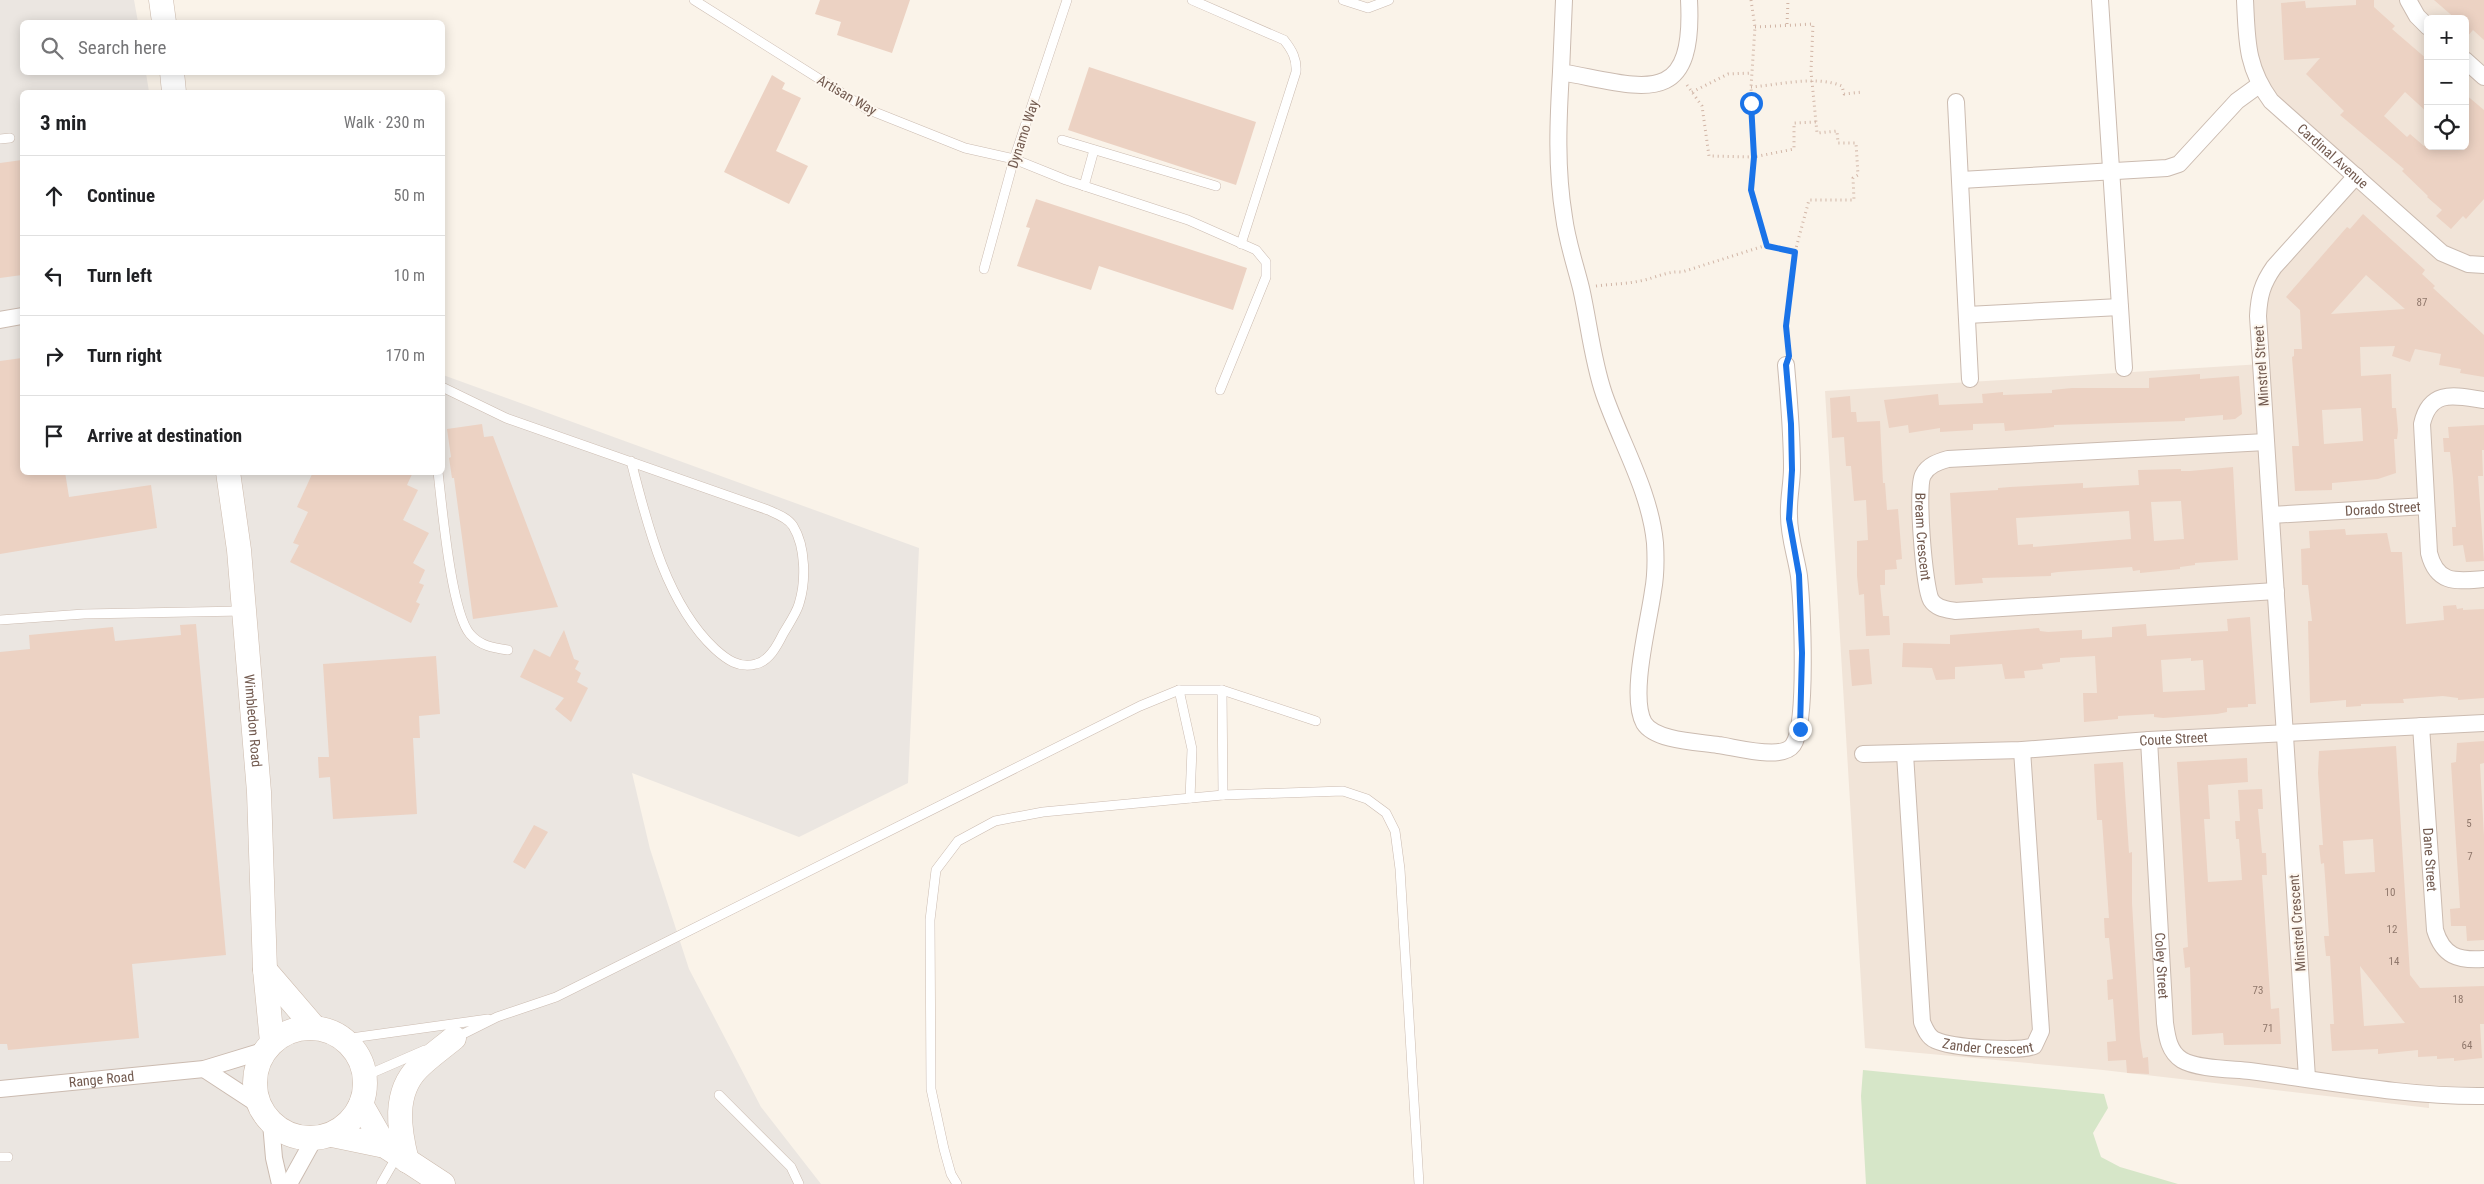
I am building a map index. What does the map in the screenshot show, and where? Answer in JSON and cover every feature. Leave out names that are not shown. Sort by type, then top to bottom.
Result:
[{"type":"main road","points":[[161,0],[164,20]]},
{"type":"main road","points":[[172,75],[174,90]]},
{"type":"main road","name":"Wimbledon Road","points":[[228,475],[239,550],[259,792],[269,1046]]},
{"type":"main road","points":[[265,970],[314,1027],[344,1039],[361,1062],[365,1076],[365,1090],[361,1104],[354,1116],[323,1137]]},
{"type":"main road","points":[[314,1027],[288,1032],[269,1046],[259,1063],[255,1077],[265,1114],[289,1135],[323,1137],[397,1154],[443,1184]]},
{"type":"main road","points":[[397,1154],[400,1135],[399,1113],[404,1089],[416,1069],[454,1038]]},
{"type":"main road","points":[[361,1104],[397,1154]]},
{"type":"street","points":[[1564,0],[1559,168],[1564,217],[1581,288],[1596,366],[1647,506],[1655,540],[1656,567],[1641,656],[1640,703],[1643,722],[1661,735],[1683,741],[1772,753],[1788,750],[1798,736],[1802,653],[1799,575],[1789,519],[1792,470],[1791,424],[1786,365]]},
{"type":"street","points":[[1561,72],[1645,85],[1660,84],[1676,74],[1686,54],[1690,16],[1688,0]]},
{"type":"street","points":[[2100,0],[2124,368]]},
{"type":"street","name":"Cardinal Avenue","points":[[2245,0],[2248,53],[2260,85],[2271,101],[2442,253],[2468,264],[2484,265]]},
{"type":"street","points":[[2408,0],[2417,16],[2424,23]]},
{"type":"street","points":[[2469,64],[2484,77]]},
{"type":"street","points":[[1961,180],[2168,168],[2179,164],[2237,101],[2260,85]]},
{"type":"street","points":[[1956,102],[1970,379]]},
{"type":"street","name":"Minstrel Street","points":[[2276,591],[2258,316],[2259,296],[2264,282],[2274,268],[2356,176]]},
{"type":"street","points":[[1967,315],[2120,307]]},
{"type":"street","points":[[0,320],[20,316]]},
{"type":"street","name":"Dorado Street","points":[[2271,515],[2426,506],[2422,424],[2424,413],[2429,405],[2438,398],[2450,396],[2484,400]]},
{"type":"street","name":"Bream Crescent","points":[[2266,442],[1948,459],[1936,462],[1923,475],[1920,484],[1920,503],[1927,589],[1935,604],[1954,611],[2276,591]]},
{"type":"street","points":[[2426,506],[2429,553],[2436,569],[2441,575],[2458,581],[2484,580]]},
{"type":"street","name":"Minstrel Crescent","points":[[2276,591],[2307,1078]]},
{"type":"street","name":"Coute Street","points":[[1863,754],[2022,750],[2149,740],[2484,723]]},
{"type":"street","name":"Dane Street","points":[[2421,726],[2435,930],[2439,942],[2455,957],[2468,960],[2484,959]]},
{"type":"street","name":"Coley Street","points":[[2149,740],[2165,1024],[2171,1049],[2184,1061],[2194,1064],[2307,1078]]},
{"type":"street","name":"Zander Crescent","points":[[1905,754],[1922,1022],[1933,1040],[1945,1044],[2011,1050],[2034,1046],[2041,1031],[2022,750]]},
{"type":"street","name":"Range Road","points":[[0,1089],[204,1069],[269,1046]]},
{"type":"street","points":[[204,1069],[265,1114],[280,1184]]},
{"type":"street","points":[[2307,1078],[2410,1092],[2484,1096]]},
{"type":"street","points":[[289,1184],[323,1137]]},
{"type":"lane","name":"Artisan Way","points":[[694,0],[867,110],[965,148],[1014,159],[1084,186],[1188,220],[1261,254],[1266,262],[1266,276],[1220,390]]},
{"type":"lane","name":"Dynamo Way","points":[[984,269],[1014,159],[1067,0]]},
{"type":"lane","points":[[1192,0],[1284,40],[1292,49],[1295,58],[1296,72],[1241,244]]},
{"type":"lane","points":[[1343,0],[1368,8],[1389,0]]},
{"type":"lane","points":[[0,139],[10,138]]},
{"type":"lane","points":[[1062,140],[1216,186]]},
{"type":"lane","points":[[1084,186],[1094,150]]},
{"type":"lane","points":[[445,388],[506,418],[631,461],[768,510],[789,521],[800,541],[802,556],[803,582],[799,605],[775,649],[762,661],[755,664],[736,664],[728,660],[700,635],[682,605],[659,558],[645,518],[631,461]]},
{"type":"lane","points":[[438,475],[446,535],[459,610],[464,625],[477,641],[489,647],[508,650]]},
{"type":"lane","points":[[0,620],[93,614],[244,611]]},
{"type":"lane","points":[[1179,690],[1192,749],[1190,798]]},
{"type":"lane","points":[[365,1076],[454,1038],[497,1017],[556,997],[1140,706],[1179,690],[1222,690],[1316,721]]},
{"type":"lane","points":[[1222,690],[1223,795]]},
{"type":"lane","points":[[957,1184],[951,1174],[944,1149],[931,1089],[930,920],[936,870],[958,841],[995,822],[1043,812],[1223,795],[1343,791],[1367,799],[1386,813],[1395,831],[1400,869],[1418,1184]]},
{"type":"lane","points":[[344,1039],[497,1017]]},
{"type":"lane","points":[[719,1095],[791,1167],[800,1184]]},
{"type":"lane","points":[[381,1184],[397,1154]]},
{"type":"path","points":[[1751,0],[1755,27],[1750,87],[1754,157],[1751,190],[1767,246]]},
{"type":"path","points":[[1787,24],[1788,0]]},
{"type":"path","points":[[1755,27],[1813,24],[1812,82],[1817,133],[1837,131],[1838,143],[1856,143],[1858,175],[1853,178],[1854,200],[1809,200],[1795,252],[1786,326],[1789,356],[1786,365]]},
{"type":"path","points":[[1692,92],[1728,74],[1752,73]]},
{"type":"path","points":[[1676,74],[1683,80],[1702,106],[1709,156],[1754,157],[1794,149],[1794,124],[1817,122]]},
{"type":"path","points":[[1750,87],[1812,82],[1842,86],[1844,94],[1862,92]]},
{"type":"path","points":[[1581,288],[1640,281],[1660,276],[1668,271],[1682,272],[1767,246],[1795,252]]},
{"type":"shaded area","points":[[0,0],[134,0],[138,20],[20,20],[20,75],[146,75],[149,90],[20,90],[20,475],[445,475],[445,376],[919,548],[908,783],[799,837],[632,773],[650,849],[689,969],[761,1107],[821,1184],[0,1184]]},
{"type":"shaded area","points":[[2247,0],[2484,0],[2484,1099],[2429,1097],[2429,1108],[2103,1070],[1865,1048],[1825,391],[2262,364],[2260,296],[2358,176],[2261,84]]},
{"type":"green space","points":[[1863,1070],[2104,1094],[2108,1108],[2093,1133],[2101,1157],[2120,1167],[2178,1184],[1866,1184],[1861,1096]]},
{"type":"building","points":[[820,0],[910,0],[892,53],[837,35],[841,22],[815,14]]},
{"type":"building","points":[[2356,0],[2374,0],[2374,7],[2395,26],[2392,29],[2424,57],[2424,109],[2405,92],[2384,116],[2407,137],[2410,134],[2424,146],[2424,150],[2469,150],[2469,97],[2484,110],[2484,199],[2466,219],[2463,216],[2451,229],[2436,216],[2442,210],[2402,171],[2404,169],[2340,115],[2344,111],[2306,74],[2320,58],[2284,60],[2281,3],[2305,1],[2306,8],[2356,5]]},
{"type":"building","points":[[2434,0],[2484,0],[2484,40],[2473,30],[2469,34],[2469,15],[2451,15]]},
{"type":"building","points":[[1089,67],[1256,122],[1236,185],[1068,130]]},
{"type":"building","points":[[772,75],[785,83],[782,89],[801,98],[776,151],[808,166],[789,204],[724,172]]},
{"type":"building","points":[[20,160],[20,275],[0,278],[0,163]]},
{"type":"building","points":[[1036,199],[1247,268],[1233,310],[1099,266],[1091,290],[1017,266],[1030,228],[1026,227]]},
{"type":"building","points":[[2363,214],[2425,270],[2422,274],[2435,286],[2433,288],[2484,335],[2484,377],[2460,373],[2461,369],[2439,365],[2441,354],[2415,349],[2410,362],[2392,356],[2395,346],[2360,347],[2361,376],[2391,374],[2392,408],[2396,408],[2398,430],[2397,439],[2394,439],[2396,473],[2378,479],[2332,483],[2332,490],[2295,491],[2292,446],[2299,446],[2292,357],[2294,356],[2294,349],[2302,349],[2300,310],[2286,297],[2347,227],[2350,229]],"holes":[[[2366,275],[2405,309],[2331,314]],[[2361,408],[2363,441],[2324,444],[2322,410]]]},
{"type":"building","points":[[20,358],[20,475],[65,475],[69,497],[151,485],[157,528],[0,554],[0,361]]},
{"type":"building","points":[[2200,374],[2200,379],[2239,376],[2242,414],[2235,419],[2223,420],[2223,415],[2185,418],[2185,421],[2054,425],[2054,427],[2005,431],[2004,423],[1973,424],[1973,430],[1940,432],[1940,428],[1909,433],[1908,425],[1889,428],[1884,400],[1938,394],[1939,405],[1983,403],[1982,394],[2003,392],[2003,395],[2052,393],[2052,390],[2072,388],[2149,388],[2149,378]]},
{"type":"building","points":[[1850,396],[1851,412],[1856,412],[1857,422],[1880,421],[1883,483],[1885,483],[1887,510],[1898,509],[1902,559],[1896,560],[1897,569],[1885,570],[1885,585],[1880,585],[1883,616],[1889,616],[1890,635],[1866,636],[1864,594],[1859,595],[1857,576],[1857,541],[1868,540],[1866,500],[1854,501],[1851,466],[1846,466],[1844,437],[1832,438],[1830,398]]},
{"type":"building","points":[[482,424],[484,437],[493,436],[558,607],[473,619],[454,478],[452,478],[449,458],[451,457],[447,429]]},
{"type":"building","points":[[2484,425],[2484,450],[2482,450],[2483,476],[2478,476],[2484,561],[2466,562],[2463,545],[2453,546],[2452,527],[2456,527],[2453,478],[2450,452],[2444,452],[2443,438],[2449,438],[2448,427]]},
{"type":"building","points":[[2233,467],[2238,560],[2195,563],[2195,565],[2180,567],[2180,569],[2140,573],[2140,570],[2133,571],[2132,567],[2058,572],[2051,573],[2051,576],[1982,578],[1983,583],[1955,585],[1950,493],[2083,483],[2083,488],[2139,485],[2138,470],[2181,469],[2181,471]],"holes":[[[2181,501],[2184,539],[2154,541],[2151,502]],[[2129,511],[2131,539],[2033,547],[2033,544],[2018,545],[2016,518]]]},
{"type":"building","points":[[312,475],[412,475],[407,485],[418,490],[403,520],[429,533],[413,563],[425,570],[419,583],[424,585],[416,602],[420,604],[411,623],[290,562],[299,545],[293,543],[308,512],[297,507]]},
{"type":"building","points":[[2345,529],[2346,535],[2387,533],[2391,552],[2402,552],[2406,624],[2444,620],[2443,606],[2456,605],[2457,609],[2463,608],[2463,610],[2484,609],[2484,698],[2458,700],[2458,698],[2443,696],[2403,699],[2404,703],[2361,704],[2361,706],[2346,707],[2346,700],[2310,703],[2308,621],[2312,621],[2308,585],[2302,585],[2301,549],[2310,548],[2309,531]]},
{"type":"building","points":[[2250,617],[2256,704],[2248,704],[2248,707],[2227,708],[2227,712],[2217,714],[2163,718],[2154,717],[2154,714],[2118,716],[2118,719],[2084,722],[2083,693],[2097,693],[2095,656],[2060,658],[2060,662],[2042,664],[2043,669],[2024,671],[2025,678],[2005,679],[2002,664],[1955,667],[1955,679],[1936,680],[1932,668],[1902,667],[1903,643],[1950,644],[1950,635],[2039,628],[2040,631],[2048,632],[2082,630],[2082,639],[2112,637],[2112,627],[2146,624],[2147,636],[2228,631],[2227,619]],"holes":[[[2191,658],[2191,661],[2203,660],[2205,690],[2163,692],[2161,660]]]},
{"type":"building","points":[[196,624],[226,955],[132,964],[139,1038],[8,1050],[7,1044],[0,1044],[0,652],[30,649],[29,635],[113,627],[115,641],[181,635],[180,625]]},
{"type":"building","points":[[564,630],[574,659],[579,661],[575,669],[581,673],[577,682],[588,688],[571,722],[555,709],[564,698],[520,677],[534,649],[550,657]]},
{"type":"building","points":[[1869,649],[1872,684],[1852,686],[1849,650]]},
{"type":"building","points":[[436,656],[440,714],[419,716],[420,738],[413,738],[417,814],[333,819],[330,777],[319,778],[318,757],[329,757],[323,664]]},
{"type":"building","points":[[2484,741],[2484,763],[2480,764],[2484,836],[2484,940],[2467,941],[2466,926],[2451,926],[2450,909],[2460,908],[2451,763],[2456,762],[2457,743]]},
{"type":"building","points":[[2396,746],[2410,975],[2420,988],[2484,986],[2484,1024],[2480,1024],[2482,1058],[2454,1061],[2454,1058],[2437,1059],[2437,1056],[2418,1057],[2418,1050],[2378,1054],[2378,1049],[2332,1051],[2330,1024],[2334,1024],[2330,956],[2326,956],[2324,936],[2329,936],[2327,904],[2324,863],[2321,864],[2319,845],[2323,845],[2318,773],[2319,751]],"holes":[[[2373,839],[2375,872],[2345,874],[2343,841]],[[2360,966],[2405,1023],[2364,1026]]]},
{"type":"building","points":[[2247,758],[2248,782],[2208,785],[2210,819],[2204,819],[2208,882],[2242,880],[2239,839],[2236,839],[2235,821],[2240,821],[2238,790],[2262,789],[2263,809],[2258,809],[2262,853],[2266,853],[2267,875],[2262,875],[2271,1009],[2279,1008],[2281,1044],[2224,1045],[2223,1033],[2192,1035],[2190,967],[2185,968],[2183,948],[2188,947],[2177,762]]},
{"type":"building","points":[[2123,762],[2129,853],[2132,852],[2132,903],[2140,1039],[2143,1058],[2148,1057],[2149,1074],[2127,1073],[2126,1060],[2108,1061],[2107,1042],[2116,1041],[2113,999],[2108,1000],[2107,980],[2113,979],[2109,938],[2105,938],[2104,918],[2109,918],[2102,820],[2097,820],[2094,764]]},
{"type":"building","points":[[534,825],[548,832],[525,869],[513,862]]},
{"type":"route","points":[[1751,103],[1754,157],[1751,190],[1767,246],[1795,252],[1786,326],[1789,356],[1786,365],[1791,424],[1790,536],[1799,575],[1802,653],[1800,729]]}]
